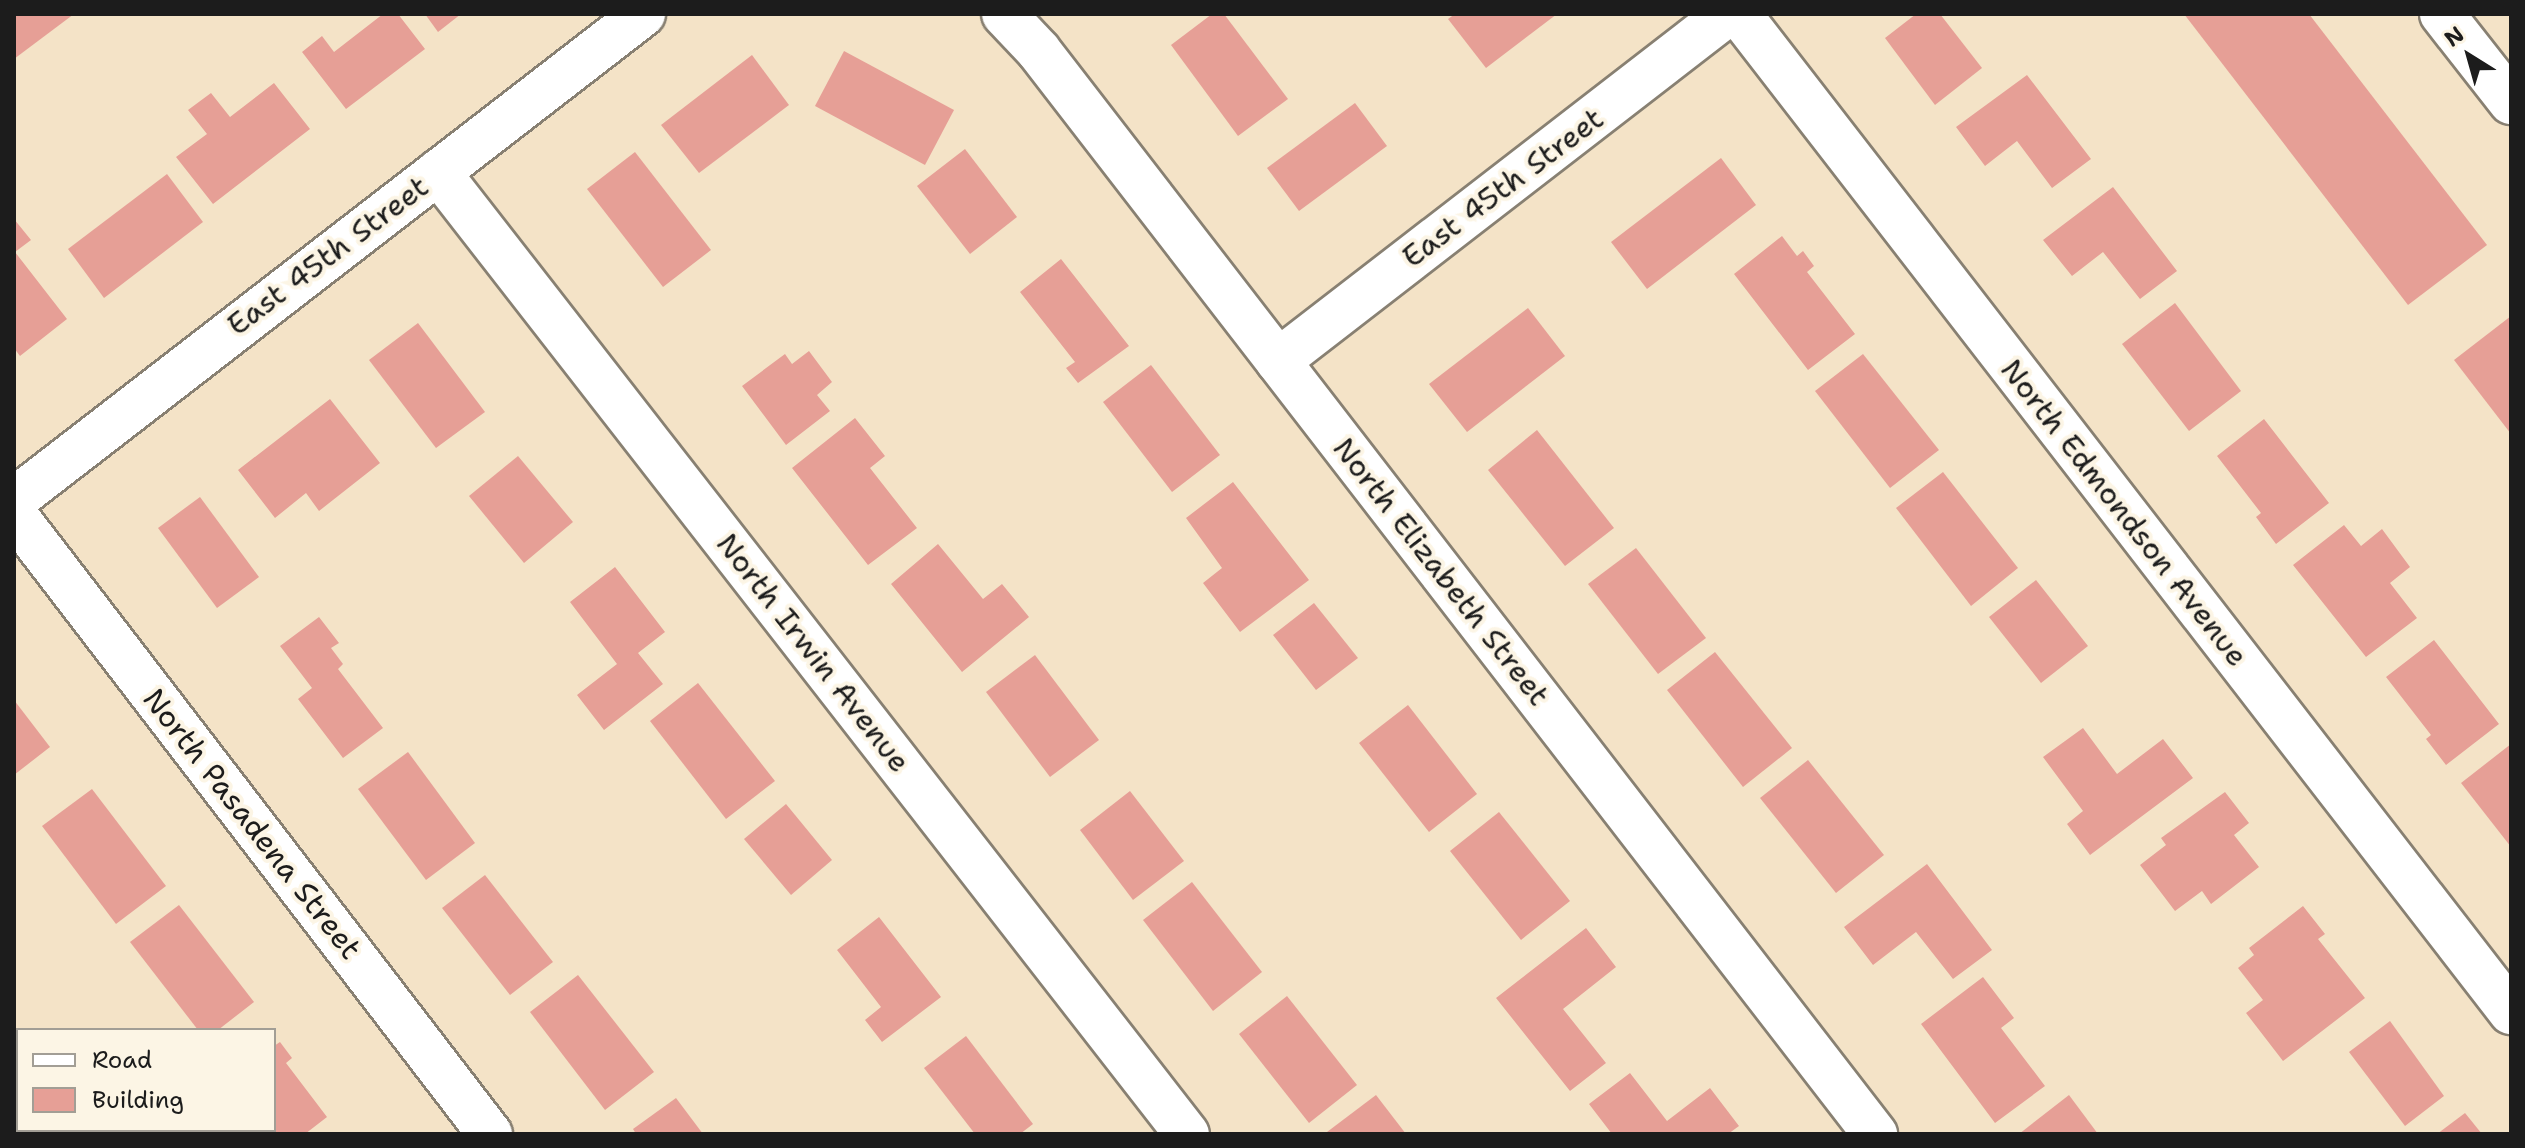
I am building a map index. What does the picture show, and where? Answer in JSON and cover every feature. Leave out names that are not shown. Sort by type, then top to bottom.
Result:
[{"type":"street","name":"East 45th Street","points":[[14,500],[643,14]]},
{"type":"street","name":"North Elizabeth Street","points":[[1004,14],[1038,50],[1875,1134]]},
{"type":"street","name":"East 45th Street","points":[[1278,361],[1727,14]]},
{"type":"street","name":"North Edmondson Avenue","points":[[1739,14],[2511,1012]]},
{"type":"street","points":[[2442,14],[2511,102]]},
{"type":"street","name":"North Irwin Avenue","points":[[438,172],[1187,1134]]},
{"type":"street","name":"North Pasadena Street","points":[[14,514],[490,1134]]},
{"type":"building","points":[[14,14],[74,14],[14,59]]},
{"type":"building","points":[[383,14],[398,14],[425,49],[346,109],[302,52],[322,36],[334,52]]},
{"type":"building","points":[[425,14],[461,14],[438,32]]},
{"type":"building","points":[[1212,14],[1224,14],[1288,99],[1238,136],[1171,45]]},
{"type":"building","points":[[1455,14],[1557,14],[1486,68],[1448,19]]},
{"type":"building","points":[[1916,14],[1940,14],[1982,68],[1935,105],[1885,38]]},
{"type":"building","points":[[2184,14],[2309,14],[2487,245],[2408,305]]},
{"type":"building","points":[[844,51],[954,110],[925,165],[815,106]]},
{"type":"building","points":[[752,55],[789,105],[699,173],[661,125]]},
{"type":"building","points":[[2027,75],[2091,159],[2052,188],[2017,141],[1985,166],[1956,127]]},
{"type":"building","points":[[274,83],[310,129],[213,204],[176,157],[207,134],[188,110],[211,93],[230,117]]},
{"type":"building","points":[[1355,103],[1387,146],[1299,211],[1267,168]]},
{"type":"building","points":[[965,149],[1017,217],[970,254],[917,186]]},
{"type":"building","points":[[635,152],[711,250],[663,287],[587,189]]},
{"type":"building","points":[[1721,158],[1756,205],[1647,289],[1611,242]]},
{"type":"building","points":[[167,174],[203,222],[104,298],[68,249]]},
{"type":"building","points":[[2113,187],[2177,271],[2140,299],[2103,252],[2072,276],[2043,240]]},
{"type":"building","points":[[14,219],[31,240],[15,252],[67,319],[20,356],[14,348]]},
{"type":"building","points":[[1782,236],[1797,256],[1803,251],[1814,266],[1807,272],[1855,334],[1808,370],[1734,274]]},
{"type":"building","points":[[1061,259],[1129,346],[1078,383],[1066,368],[1075,362],[1020,292]]},
{"type":"building","points":[[2175,303],[2241,391],[2189,431],[2122,344]]},
{"type":"building","points":[[1528,308],[1565,356],[1467,432],[1429,384]]},
{"type":"building","points":[[2511,316],[2511,434],[2454,360]]},
{"type":"building","points":[[418,323],[485,412],[436,448],[369,360]]},
{"type":"building","points":[[809,351],[832,382],[817,395],[830,411],[786,445],[742,386],[785,354],[792,364]]},
{"type":"building","points":[[1863,354],[1939,450],[1890,488],[1815,391]]},
{"type":"building","points":[[1151,365],[1220,455],[1172,492],[1103,402]]},
{"type":"building","points":[[330,399],[380,463],[319,511],[306,493],[275,518],[238,470]]},
{"type":"building","points":[[855,418],[885,456],[870,468],[917,528],[868,565],[792,468]]},
{"type":"building","points":[[2264,419],[2329,503],[2276,544],[2256,517],[2261,513],[2217,456]]},
{"type":"building","points":[[1537,430],[1614,528],[1565,566],[1488,470]]},
{"type":"building","points":[[518,456],[573,522],[524,563],[469,496]]},
{"type":"building","points":[[1943,472],[2018,568],[1971,606],[1896,508]]},
{"type":"building","points":[[1233,482],[1309,580],[1240,632],[1203,583],[1222,568],[1186,518]]},
{"type":"building","points":[[200,497],[259,577],[217,608],[158,528]]},
{"type":"building","points":[[2344,525],[2361,546],[2382,529],[2410,567],[2390,583],[2417,618],[2366,657],[2293,565]]},
{"type":"building","points":[[938,544],[983,599],[1002,584],[1029,617],[962,672],[891,584]]},
{"type":"building","points":[[1636,548],[1706,638],[1658,674],[1588,584]]},
{"type":"building","points":[[615,567],[665,632],[638,653],[663,684],[604,730],[577,695],[617,664],[570,602]]},
{"type":"building","points":[[2036,580],[2088,646],[2041,683],[1989,617]]},
{"type":"building","points":[[1314,603],[1358,658],[1316,690],[1273,635]]},
{"type":"building","points":[[319,617],[339,643],[331,648],[343,664],[338,669],[383,728],[343,758],[298,699],[312,688],[280,646]]},
{"type":"building","points":[[2434,640],[2499,724],[2446,765],[2426,739],[2431,735],[2386,677]]},
{"type":"building","points":[[1715,652],[1792,748],[1743,787],[1667,690]]},
{"type":"building","points":[[1035,655],[1099,740],[1050,777],[986,692]]},
{"type":"building","points":[[698,683],[775,781],[726,819],[650,721]]},
{"type":"building","points":[[14,700],[50,747],[14,775]]},
{"type":"building","points":[[1408,705],[1477,794],[1429,832],[1359,743]]},
{"type":"building","points":[[2083,728],[2117,774],[2163,739],[2193,778],[2090,855],[2067,824],[2083,811],[2043,757]]},
{"type":"building","points":[[2511,744],[2511,847],[2461,783]]},
{"type":"building","points":[[408,752],[475,843],[426,880],[358,789]]},
{"type":"building","points":[[1808,760],[1884,855],[1836,893],[1760,798]]},
{"type":"building","points":[[92,789],[166,886],[116,924],[42,826]]},
{"type":"building","points":[[1130,791],[1184,861],[1133,900],[1080,830]]},
{"type":"building","points":[[2225,792],[2249,823],[2234,835],[2259,867],[2211,904],[2202,891],[2175,911],[2140,865],[2166,845],[2161,838]]},
{"type":"building","points":[[786,804],[832,860],[791,895],[744,839]]},
{"type":"building","points":[[1499,812],[1570,901],[1521,940],[1450,851]]},
{"type":"building","points":[[1927,864],[1992,950],[1953,979],[1916,932],[1873,965],[1844,927]]},
{"type":"building","points":[[485,875],[553,962],[510,995],[442,908]]},
{"type":"building","points":[[1192,882],[1262,972],[1213,1011],[1143,920]]},
{"type":"building","points":[[179,905],[254,1002],[221,1028],[196,1028],[130,942]]},
{"type":"building","points":[[2303,906],[2325,934],[2318,939],[2365,998],[2283,1061],[2246,1013],[2263,1000],[2238,968],[2254,955],[2249,948]]},
{"type":"building","points":[[879,917],[941,997],[882,1042],[865,1020],[881,1007],[837,950]]},
{"type":"building","points":[[1586,928],[1616,967],[1563,1009],[1606,1063],[1570,1091],[1496,998]]},
{"type":"building","points":[[578,975],[654,1072],[605,1110],[530,1012]]},
{"type":"building","points":[[1983,977],[2014,1018],[2001,1028],[2045,1086],[1995,1123],[1921,1024]]},
{"type":"building","points":[[1287,996],[1357,1085],[1309,1123],[1239,1034]]},
{"type":"building","points":[[2390,1021],[2444,1096],[2405,1126],[2349,1052]]},
{"type":"building","points":[[966,1036],[1033,1124],[1020,1134],[975,1134],[924,1068]]},
{"type":"building","points":[[280,1042],[292,1058],[286,1063],[327,1117],[305,1134],[262,1132],[276,1132],[276,1045]]},
{"type":"building","points":[[14,1071],[16,1132],[38,1134],[14,1134]]},
{"type":"building","points":[[1630,1073],[1667,1121],[1710,1088],[1739,1126],[1728,1134],[1612,1134],[1589,1104]]},
{"type":"building","points":[[1376,1095],[1406,1134],[1327,1132]]},
{"type":"building","points":[[2069,1095],[2098,1134],[2019,1134]]},
{"type":"building","points":[[676,1098],[703,1134],[636,1134],[633,1129]]},
{"type":"building","points":[[2465,1113],[2482,1134],[2437,1134]]}]
